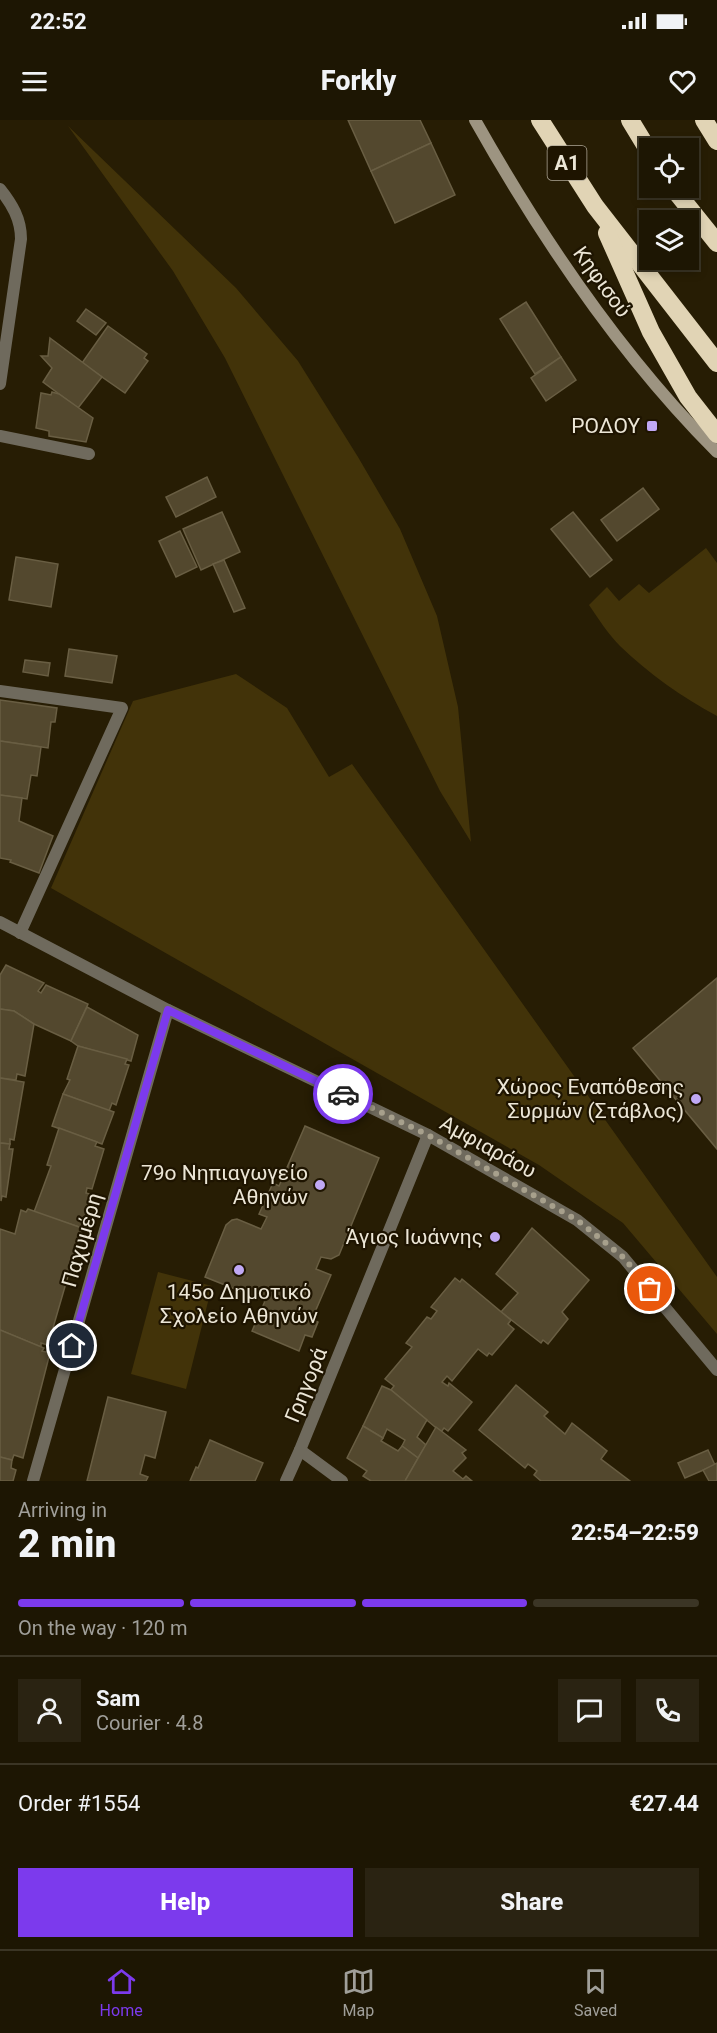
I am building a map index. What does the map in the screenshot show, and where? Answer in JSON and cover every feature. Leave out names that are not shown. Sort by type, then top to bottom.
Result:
[{"type":"highway","name":"Α1","points":[[540,120],[595,206],[717,363]]},
{"type":"highway","points":[[630,120],[641,138]]},
{"type":"highway","points":[[704,120],[717,141]]},
{"type":"highway","points":[[682,198],[717,243]]},
{"type":"highway","points":[[595,206],[651,332],[688,397],[717,434]]},
{"type":"main road","name":"Κηφισού","points":[[475,120],[506,175],[589,301],[678,413],[717,452]]},
{"type":"street","points":[[0,189],[13,205],[21,226],[0,384]]},
{"type":"street","points":[[0,436],[89,454]]},
{"type":"street","points":[[0,691],[122,708],[20,933]]},
{"type":"street","name":"Αμφιαράου","points":[[0,922],[168,1010],[428,1135],[577,1220],[623,1257],[717,1370]]},
{"type":"street","name":"Παχυμέρη","points":[[33,1481],[168,1010]]},
{"type":"street","name":"Γρηγορά","points":[[286,1481],[428,1135]]},
{"type":"street","points":[[300,1450],[342,1481]]},
{"type":"shaded area","points":[[68,126],[236,288],[298,361],[400,529],[437,616],[458,707],[471,842],[440,791],[225,358],[173,271]]},
{"type":"shaded area","points":[[706,548],[717,563],[717,716],[691,701],[642,666],[611,636],[589,605],[607,587],[619,601],[639,584],[649,593]]},
{"type":"shaded area","points":[[236,674],[287,708],[329,777],[352,764],[717,1277],[717,1334],[623,1223],[539,1165],[51,888],[133,701]]},
{"type":"shaded area","points":[[158,1272],[212,1286],[186,1389],[131,1374]]},
{"type":"building","points":[[348,120],[420,120],[431,143],[371,171]]},
{"type":"building","points":[[431,143],[455,195],[395,223],[371,171]]},
{"type":"building","points":[[526,302],[561,357],[535,374],[500,319]]},
{"type":"building","points":[[86,309],[106,323],[96,335],[77,321]]},
{"type":"building","points":[[108,326],[147,354],[144,358],[148,361],[125,393],[82,363]]},
{"type":"building","points":[[50,338],[102,377],[78,408],[43,382],[52,368],[41,356],[48,356]]},
{"type":"building","points":[[561,357],[576,380],[546,401],[531,378]]},
{"type":"building","points":[[52,392],[59,394],[93,418],[86,442],[49,436],[49,431],[36,428],[41,393],[51,395]]},
{"type":"building","points":[[207,477],[216,497],[176,517],[166,497]]},
{"type":"building","points":[[643,488],[659,509],[617,541],[601,520]]},
{"type":"building","points":[[222,512],[240,552],[201,570],[183,529]]},
{"type":"building","points":[[573,512],[612,560],[590,577],[551,529]]},
{"type":"building","points":[[180,531],[197,567],[176,577],[159,541]]},
{"type":"building","points":[[16,557],[58,564],[51,607],[9,600]]},
{"type":"building","points":[[224,560],[245,608],[234,612],[213,564]]},
{"type":"building","points":[[69,649],[117,656],[112,683],[65,676]]},
{"type":"building","points":[[25,660],[50,663],[48,676],[23,672]]},
{"type":"building","points":[[0,700],[57,708],[55,722],[51,722],[48,748],[0,741]]},
{"type":"building","points":[[0,741],[41,747],[37,776],[31,775],[27,799],[0,795]]},
{"type":"building","points":[[0,795],[22,798],[19,821],[53,836],[39,873],[10,862],[11,860],[0,858]]},
{"type":"building","points":[[6,965],[44,983],[38,991],[41,993],[46,985],[88,1004],[71,1041],[34,1024],[14,1011],[0,1009],[0,975]]},
{"type":"building","name":"Χώρος Εναπόθεσης Συρμών (Στάβλος)","points":[[717,978],[717,1149],[633,1048]]},
{"type":"building","points":[[87,1007],[138,1035],[131,1061],[78,1046],[71,1041]]},
{"type":"building","points":[[0,1009],[14,1011],[34,1024],[25,1076],[17,1074],[16,1080],[0,1078]]},
{"type":"building","points":[[78,1046],[127,1059],[125,1064],[129,1065],[116,1105],[112,1103],[109,1111],[63,1094],[70,1080],[67,1079]]},
{"type":"building","points":[[0,1078],[24,1082],[14,1140],[10,1139],[10,1144],[0,1143]]},
{"type":"building","points":[[63,1094],[114,1112],[102,1144],[52,1126]]},
{"type":"building","points":[[305,1126],[379,1158],[339,1255],[331,1259],[321,1257],[316,1269],[331,1275],[312,1319],[318,1322],[312,1337],[305,1335],[299,1351],[252,1331],[265,1301],[205,1277],[226,1225],[237,1219],[261,1229],[267,1217],[259,1214],[273,1183],[279,1186]]},
{"type":"building","points":[[59,1128],[97,1142],[95,1146],[104,1149],[92,1189],[87,1188],[86,1193],[93,1195],[82,1228],[34,1212],[51,1166],[47,1165]]},
{"type":"building","points":[[0,1143],[10,1144],[9,1149],[13,1149],[6,1197],[2,1196],[1,1201]]},
{"type":"building","points":[[28,1209],[82,1228],[48,1345],[41,1343],[41,1347],[0,1330],[0,1229],[15,1234],[21,1210],[26,1212]]},
{"type":"building","points":[[532,1228],[589,1280],[562,1312],[568,1319],[548,1344],[543,1340],[541,1343],[501,1312],[518,1293],[496,1274]]},
{"type":"building","points":[[455,1278],[460,1282],[462,1279],[511,1320],[508,1324],[514,1329],[492,1355],[489,1353],[487,1356],[478,1349],[452,1381],[447,1376],[442,1382],[448,1386],[449,1383],[472,1402],[448,1431],[444,1428],[441,1432],[391,1390],[394,1386],[385,1379],[412,1347],[406,1343],[427,1317],[431,1319],[437,1311],[431,1307]]},
{"type":"building","points":[[0,1330],[44,1348],[42,1351],[50,1353],[23,1458],[14,1455],[12,1460],[0,1457]]},
{"type":"building","points":[[516,1385],[548,1412],[544,1416],[565,1434],[572,1423],[607,1451],[601,1459],[630,1481],[541,1481],[534,1475],[537,1471],[528,1464],[525,1468],[479,1430]]},
{"type":"building","points":[[382,1386],[391,1390],[427,1420],[417,1437],[426,1445],[418,1458],[402,1446],[405,1440],[387,1429],[383,1438],[363,1426]]},
{"type":"building","points":[[108,1397],[166,1412],[155,1458],[145,1455],[140,1474],[148,1477],[146,1481],[87,1481]]},
{"type":"building","points":[[363,1426],[383,1438],[381,1441],[398,1451],[402,1446],[418,1458],[405,1481],[371,1481],[363,1476],[367,1471],[347,1458]]},
{"type":"building","points":[[436,1427],[466,1450],[462,1453],[466,1458],[453,1471],[463,1479],[466,1476],[472,1481],[405,1481]]},
{"type":"building","points":[[210,1440],[263,1463],[255,1481],[190,1481]]},
{"type":"building","points":[[708,1450],[715,1465],[685,1478],[678,1463]]},
{"type":"building","points":[[0,1457],[12,1460],[11,1468],[16,1470],[13,1481],[0,1481]]},
{"type":"building","points":[[717,1463],[717,1481],[709,1481],[703,1470]]},
{"type":"way so far","points":[[343,1094],[428,1135],[577,1220],[623,1257],[650,1289]]},
{"type":"place","name":"ΡΟΔΟΥ","points":[[652,426]]},
{"type":"place","name":"Χώρος Εναπόθεσης Συρμών (Στάβλος)","points":[[696,1099]]},
{"type":"place","name":"79ο Νηπιαγωγείο Αθηνών","points":[[320,1185]]},
{"type":"place","name":"Άγιος Ιωάννης","points":[[495,1237]]},
{"type":"place","name":"145ο Δημοτικό Σχολείο Αθηνών","points":[[239,1270]]},
{"type":"route","points":[[72,1346],[168,1010],[343,1094]]}]
